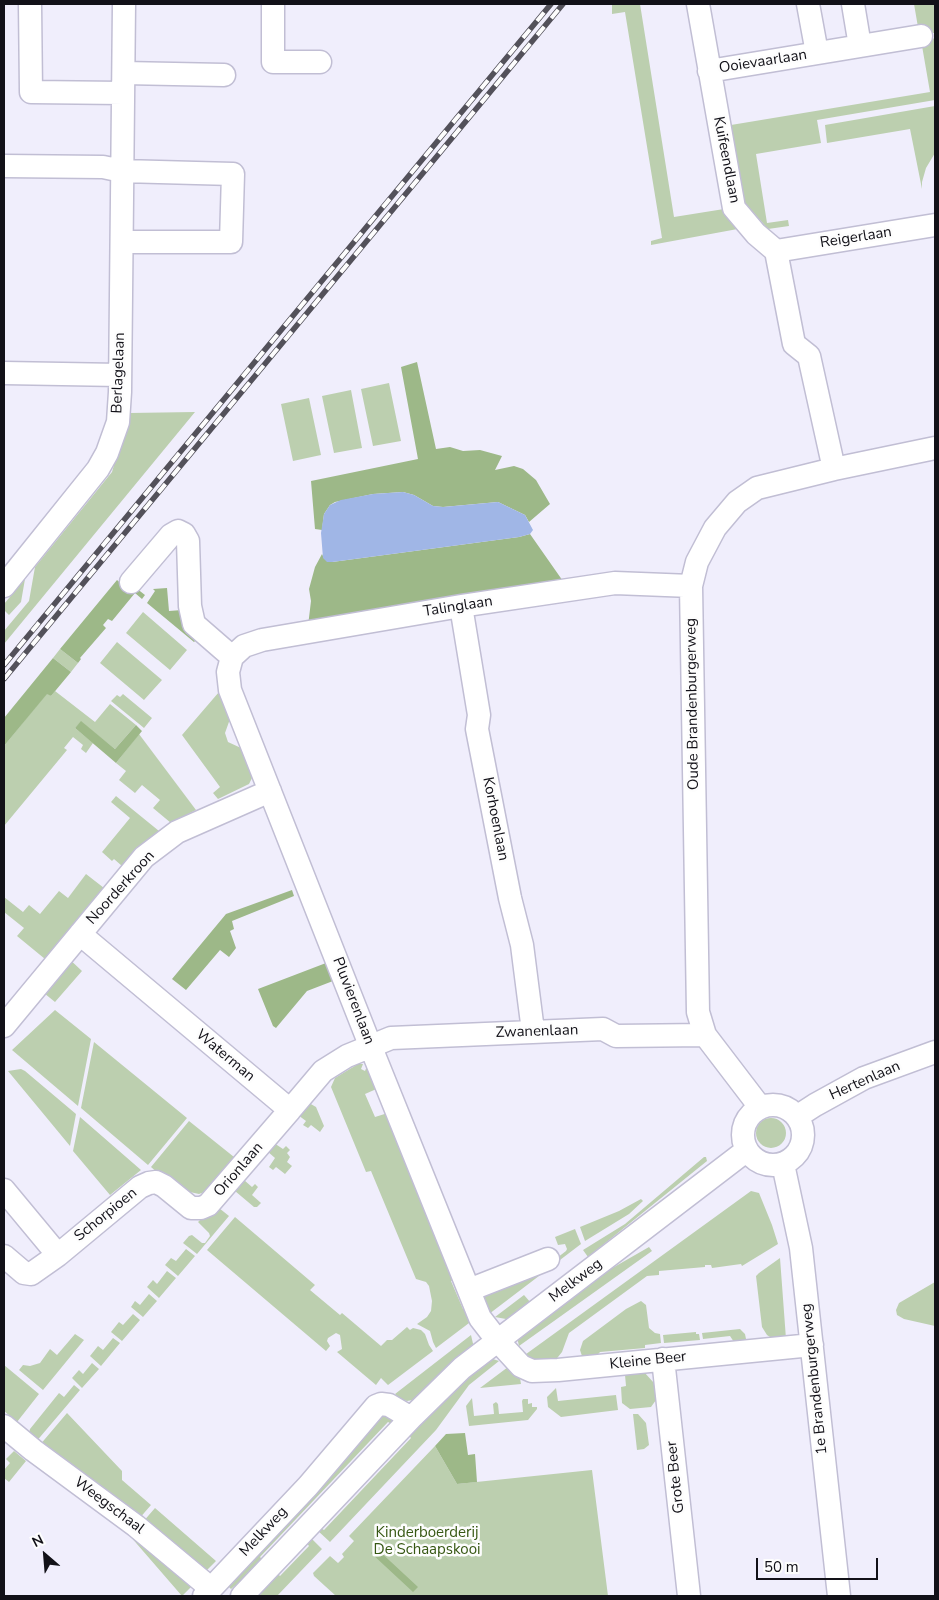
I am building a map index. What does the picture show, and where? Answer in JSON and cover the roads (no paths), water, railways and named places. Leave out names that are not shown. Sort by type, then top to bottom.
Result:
[{"type":"street","points":[[30,4],[32,92],[224,75]]},
{"type":"street","name":"Berlagelaan","points":[[4,586],[98,469],[107,453],[118,422],[124,4]]},
{"type":"street","points":[[273,4],[273,62],[320,62]]},
{"type":"street","name":"Kuifeendlaan","points":[[698,4],[734,208],[756,234],[776,251]]},
{"type":"street","name":"Ooievaarlaan","points":[[808,4],[817,53]]},
{"type":"street","points":[[853,4],[860,46]]},
{"type":"street","name":"Ooievaarlaan","points":[[709,71],[921,36]]},
{"type":"street","points":[[4,166],[103,166],[122,171],[233,174],[231,242],[122,242]]},
{"type":"street","name":"Reigerlaan","points":[[776,251],[935,225]]},
{"type":"street","points":[[776,251],[794,344],[810,356],[834,469]]},
{"type":"street","points":[[4,373],[120,375]]},
{"type":"street","name":"Oude Brandenburgerweg","points":[[760,1107],[704,1035],[698,1012],[691,586],[697,562],[715,528],[737,502],[757,488],[834,469],[935,448]]},
{"type":"street","points":[[131,582],[171,535],[178,532],[184,534],[188,541],[190,606],[194,624],[232,657]]},
{"type":"street","name":"Talinglaan","points":[[232,657],[244,646],[262,640],[461,606],[615,583],[691,586]]},
{"type":"street","name":"Korhoenlaan","points":[[461,606],[479,715],[477,729],[510,898],[522,945],[533,1031]]},
{"type":"street","name":"Pluvierenlaan","points":[[232,657],[228,672],[230,690],[370,1046],[480,1318],[497,1340]]},
{"type":"street","name":"Noorderkroon","points":[[4,1026],[144,857],[177,832],[270,791]]},
{"type":"street","name":"Waterman","points":[[80,934],[290,1110]]},
{"type":"street","name":"Zwanenlaan","points":[[370,1046],[391,1038],[533,1031],[603,1030],[616,1036],[704,1035]]},
{"type":"street","points":[[290,1110],[323,1071],[347,1056],[370,1046]]},
{"type":"street","name":"Hertenlaan","points":[[798,1116],[864,1078],[935,1052]]},
{"type":"street","points":[[770,1104],[781,1105],[790,1109],[798,1116],[804,1134],[802,1144],[792,1159],[784,1164],[773,1166],[763,1164],[753,1158],[743,1141],[743,1131],[749,1117],[760,1107],[770,1104]]},
{"type":"street","name":"Orionlaan","points":[[156,1182],[191,1208],[201,1208],[208,1205],[290,1110]]},
{"type":"street","name":"Melkweg","points":[[242,1596],[411,1418],[462,1368],[747,1150]]},
{"type":"street","name":"1e Brandenburgerweg","points":[[784,1164],[801,1248],[839,1596]]},
{"type":"street","name":"Schorpioen","points":[[4,1256],[24,1274],[31,1274],[58,1255],[140,1187],[149,1182],[156,1182]]},
{"type":"street","points":[[4,1190],[58,1255]]},
{"type":"street","points":[[469,1290],[548,1259]]},
{"type":"street","name":"Kleine Beer","points":[[497,1340],[521,1366],[532,1371],[812,1345]]},
{"type":"street","name":"Grote Beer","points":[[663,1359],[689,1596]]},
{"type":"street","name":"Melkweg","points":[[207,1593],[308,1486],[376,1406],[381,1404],[389,1405],[411,1418]]},
{"type":"street","name":"Weegschaal","points":[[4,1426],[33,1450],[136,1526],[202,1580],[207,1593]]},
{"type":"water","points":[[403,492],[414,495],[433,506],[443,507],[498,502],[525,515],[533,530],[530,534],[519,537],[332,562],[327,562],[323,558],[321,533],[324,514],[330,505],[341,500],[373,494]]},
{"type":"railway","points":[[4,665],[551,4]]},
{"type":"railway","points":[[4,679],[563,4]]},
{"type":"park label","name":"Kinderboerderij De Schaapskooi","points":[[427,1542]]}]
